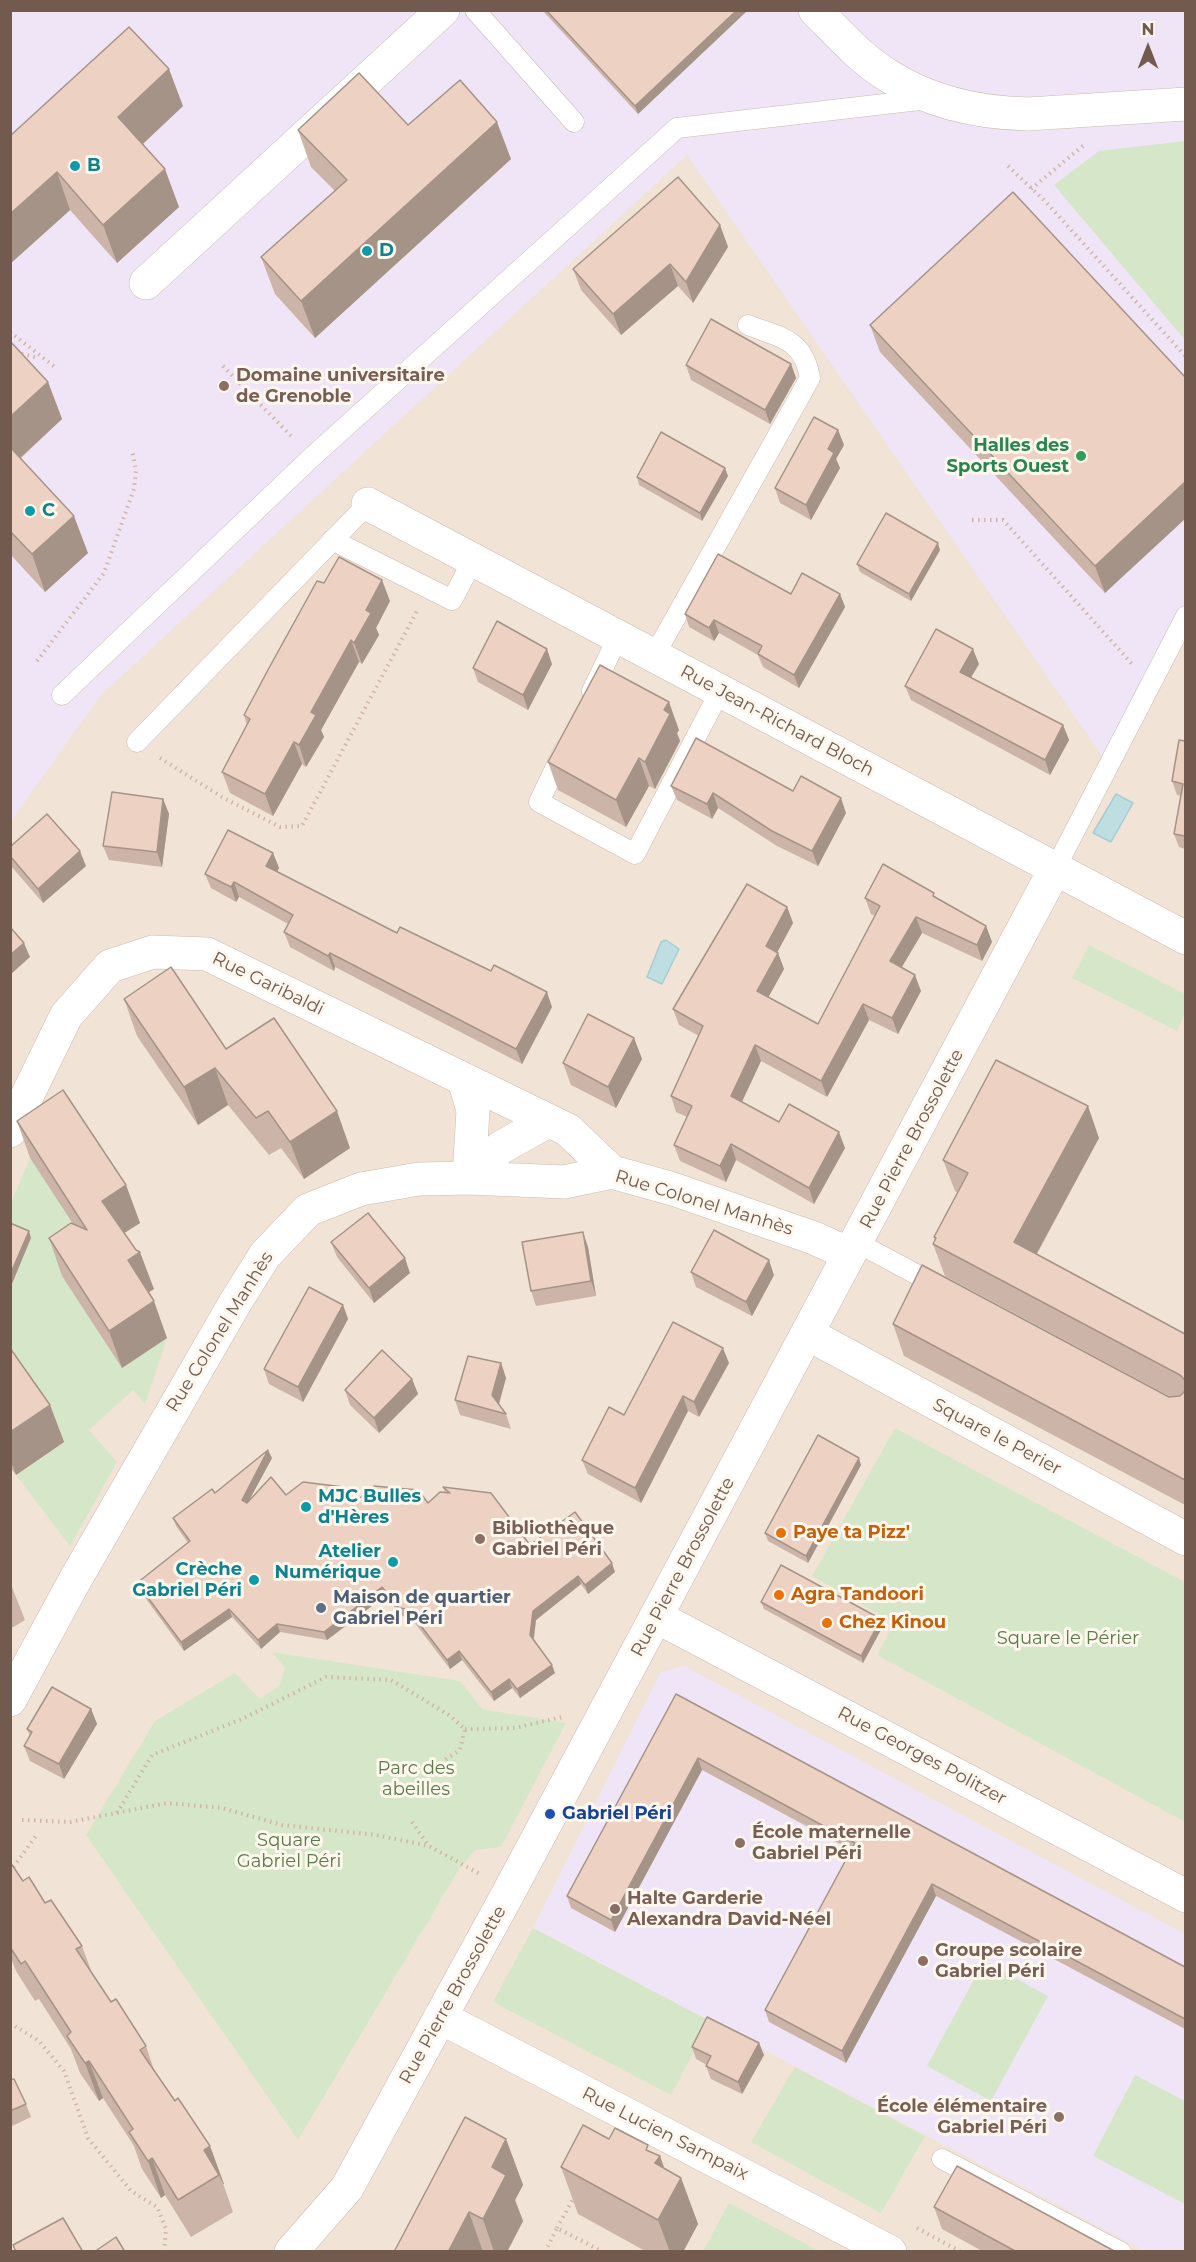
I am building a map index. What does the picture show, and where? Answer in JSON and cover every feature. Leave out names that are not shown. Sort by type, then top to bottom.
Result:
[{"type":"street","points":[[146,283],[443,10]]},
{"type":"street","points":[[815,10],[848,43],[888,76],[935,98],[984,112],[1028,114],[1185,104]]},
{"type":"street","name":"Rue Jean-Richard Bloch","points":[[368,504],[1185,938]]},
{"type":"street","name":"Rue Pierre Brossolette","points":[[291,2252],[347,2188],[657,1617],[1055,869]]},
{"type":"street","name":"Rue Garibaldi","points":[[10,1131],[66,1016],[110,966],[153,952],[207,954],[568,1130],[612,1172]]},
{"type":"street","points":[[464,1080],[473,1110],[469,1178]]},
{"type":"street","points":[[469,1178],[500,1148],[548,1120]]},
{"type":"street","name":"Rue Colonel Manhès","points":[[10,1700],[189,1380],[265,1255],[308,1210],[351,1193],[419,1179],[469,1178],[564,1182],[612,1172],[814,1238],[853,1248]]},
{"type":"street","name":"Square le Perier","points":[[808,1334],[1185,1539]]},
{"type":"street","name":"Rue Georges Politzer","points":[[657,1617],[1185,1896]]},
{"type":"street","name":"Rue Lucien Sampaix","points":[[440,2017],[890,2252]]},
{"type":"lane","points":[[475,10],[574,122]]},
{"type":"lane","points":[[62,695],[312,457],[677,128],[935,98]]},
{"type":"lane","points":[[654,656],[810,378],[807,362],[801,350],[792,342],[748,325]]},
{"type":"lane","points":[[137,742],[368,504]]},
{"type":"lane","points":[[332,540],[452,600],[473,560]]},
{"type":"lane","points":[[1055,869],[1185,616]]},
{"type":"lane","points":[[583,709],[618,636]]},
{"type":"lane","points":[[573,730],[539,802],[635,854],[720,691]]},
{"type":"lane","points":[[853,1248],[959,1297]]},
{"type":"lane","points":[[942,2159],[1121,2252]]},
{"type":"path","points":[[1008,166],[1045,201],[1185,357]]},
{"type":"path","points":[[10,332],[55,367]]},
{"type":"path","points":[[10,351],[42,359]]},
{"type":"path","points":[[38,661],[104,573],[134,489],[136,471],[132,450]]},
{"type":"path","points":[[972,520],[1003,520],[1151,685]]},
{"type":"path","points":[[137,742],[185,775],[280,827],[302,826],[429,589]]},
{"type":"path","points":[[117,1813],[152,1755],[264,1709],[326,1677],[391,1680],[449,1715],[465,1729],[515,1728],[573,1715],[598,1726]]},
{"type":"path","points":[[445,1760],[460,1750],[465,1729]]},
{"type":"path","points":[[22,1820],[70,1822],[167,1803],[222,1808],[282,1825],[376,1835],[429,1846],[510,1890]]},
{"type":"path","points":[[412,1822],[429,1846]]},
{"type":"path","points":[[10,1872],[38,1833]]},
{"type":"path","points":[[10,2023],[39,2041],[64,2071],[88,2138],[131,2191],[157,2207],[166,2229],[164,2252]]},
{"type":"path","points":[[545,2252],[578,2189]]},
{"type":"path","points":[[557,2228],[603,2252]]},
{"type":"shaded area","points":[[11,11],[854,11],[1185,614],[1185,2251],[11,2252]]},
{"type":"shaded area","name":"Domaine universitaire de Grenoble","points":[[11,11],[1185,11],[1185,616],[1109,766],[687,155],[101,695],[11,821]]},
{"type":"shaded area","name":"Groupe scolaire Gabriel Péri","points":[[684,1666],[1185,1934],[1185,2251],[1145,2251],[533,1928],[661,1672]]},
{"type":"green space","points":[[1186,141],[1185,340],[1054,185],[1099,151]]},
{"type":"green space","points":[[1089,945],[1185,994],[1185,1013],[1177,1031],[1072,978]]},
{"type":"green space","points":[[30,1158],[92,1254],[63,1276],[122,1368],[167,1338],[145,1404],[133,1390],[89,1430],[117,1462],[70,1546],[16,1475],[64,1442],[11,1366],[11,1289],[31,1238],[11,1229],[11,1203]]},
{"type":"green space","name":"Square le Périer","points":[[895,1428],[1185,1582],[1185,1822],[877,1655],[894,1623],[812,1576]]},
{"type":"green space","name":"Square Gabriel Péri","points":[[272,1652],[460,1681],[482,1709],[566,1723],[501,1847],[475,1850],[459,1869],[298,2140],[86,1835],[155,1721],[235,1673],[260,1699],[279,1686],[285,1668]]},
{"type":"green space","points":[[533,1928],[710,2021],[671,2095],[493,2002]]},
{"type":"green space","points":[[984,1961],[1048,1996],[991,2101],[927,2066]]},
{"type":"green space","points":[[795,2067],[925,2136],[881,2213],[751,2142]]},
{"type":"green space","points":[[1135,2075],[1185,2101],[1185,2204],[1093,2156]]},
{"type":"green space","points":[[729,2203],[819,2251],[703,2251]]},
{"type":"water","points":[[1116,794],[1133,803],[1111,842],[1093,833]]},
{"type":"water","points":[[666,940],[679,949],[662,984],[647,977],[661,942]]},
{"type":"building","points":[[546,10],[737,10],[635,106]]},
{"type":"building","points":[[129,27],[169,69],[118,117],[165,169],[103,225],[57,172],[10,214],[10,136]]},
{"type":"building","points":[[359,73],[408,125],[460,80],[497,122],[301,301],[261,257],[347,180],[298,130]]},
{"type":"building","points":[[678,177],[720,225],[686,282],[670,264],[613,314],[573,269]]},
{"type":"building","name":"Halles des Sports Ouest","points":[[1013,192],[1185,377],[1185,482],[1095,566],[870,325]]},
{"type":"building","points":[[711,319],[791,364],[765,410],[686,365]]},
{"type":"building","points":[[10,341],[48,382],[10,417]]},
{"type":"building","points":[[814,417],[838,430],[828,449],[834,453],[806,505],[775,488]]},
{"type":"building","points":[[661,432],[725,468],[700,513],[637,477]]},
{"type":"building","points":[[10,447],[74,516],[32,554],[10,531]]},
{"type":"building","points":[[886,513],[938,543],[909,594],[857,564]]},
{"type":"building","points":[[718,554],[791,594],[802,573],[840,594],[794,675],[758,654],[762,646],[714,620],[709,628],[685,614]]},
{"type":"building","points":[[339,557],[382,580],[366,610],[371,613],[354,643],[351,640],[311,712],[316,715],[299,745],[294,742],[265,794],[222,772],[250,719],[244,715],[269,668],[317,581],[324,583]]},
{"type":"building","points":[[497,621],[547,649],[523,695],[473,668]]},
{"type":"building","points":[[936,629],[973,649],[960,672],[1063,725],[1045,760],[905,686]]},
{"type":"building","points":[[600,665],[669,702],[664,710],[670,714],[645,762],[639,758],[616,800],[548,762]]},
{"type":"building","points":[[696,738],[793,791],[801,776],[841,798],[812,851],[772,831],[713,793],[707,804],[671,786]]},
{"type":"building","points":[[1179,740],[1185,741],[1185,836],[1174,834],[1183,784],[1172,781]]},
{"type":"building","points":[[112,792],[163,799],[157,852],[103,846]]},
{"type":"building","points":[[47,814],[80,851],[38,889],[10,856],[10,847]]},
{"type":"building","points":[[228,830],[273,853],[266,866],[397,933],[400,927],[491,971],[494,965],[547,992],[516,1049],[330,953],[328,956],[284,932],[293,915],[234,882],[231,887],[205,874]]},
{"type":"building","points":[[883,864],[986,926],[977,945],[916,917],[890,961],[915,975],[892,1018],[863,1004],[821,1081],[755,1045],[731,1096],[779,1122],[789,1104],[839,1132],[809,1188],[731,1144],[720,1166],[674,1145],[692,1106],[671,1096],[703,1026],[673,1009],[747,884],[787,907],[766,946],[778,953],[757,991],[818,1024],[880,906],[865,898]]},
{"type":"building","points":[[10,927],[24,943],[10,955]]},
{"type":"building","points":[[171,967],[226,1049],[274,1018],[337,1111],[290,1142],[268,1111],[256,1118],[215,1068],[184,1087],[124,999]]},
{"type":"building","points":[[588,1014],[634,1038],[608,1087],[563,1063]]},
{"type":"building","points":[[996,1060],[1088,1106],[1014,1242],[1185,1334],[1185,1380],[1180,1375],[933,1244],[936,1238],[934,1237],[968,1173],[943,1160]]},
{"type":"building","points":[[63,1090],[126,1185],[102,1201],[136,1250],[140,1252],[128,1260],[154,1301],[109,1331],[49,1238],[71,1223],[87,1230],[17,1121]]},
{"type":"building","points":[[368,1213],[405,1258],[369,1288],[331,1242]]},
{"type":"building","points":[[10,1223],[29,1231],[10,1275]]},
{"type":"building","points":[[714,1230],[769,1260],[746,1302],[691,1272]]},
{"type":"building","points":[[583,1232],[591,1281],[531,1291],[522,1242]]},
{"type":"building","points":[[922,1265],[1169,1397],[1180,1396],[1185,1391],[1185,1480],[893,1324]]},
{"type":"building","points":[[309,1287],[343,1305],[298,1387],[264,1369]]},
{"type":"building","points":[[673,1322],[723,1348],[694,1402],[683,1396],[635,1488],[582,1460],[609,1407],[624,1415]]},
{"type":"building","points":[[10,1348],[50,1405],[10,1432]]},
{"type":"building","points":[[382,1350],[412,1379],[374,1418],[345,1390]]},
{"type":"building","points":[[468,1356],[501,1363],[492,1395],[506,1414],[455,1400]]},
{"type":"building","points":[[818,1435],[859,1458],[806,1556],[765,1533]]},
{"type":"building","points":[[268,1450],[242,1500],[247,1503],[271,1477],[286,1495],[303,1482],[344,1487],[355,1502],[374,1486],[418,1490],[428,1503],[440,1492],[450,1493],[443,1487],[491,1493],[530,1545],[575,1512],[612,1563],[585,1585],[578,1576],[533,1611],[530,1635],[552,1665],[517,1689],[509,1679],[491,1692],[459,1651],[447,1660],[408,1609],[399,1608],[382,1587],[324,1632],[277,1624],[258,1640],[229,1609],[181,1642],[137,1583],[190,1541],[173,1518],[212,1489],[215,1493]]},
{"type":"building","points":[[781,1565],[881,1619],[861,1656],[761,1602]]},
{"type":"building","points":[[52,1687],[91,1709],[59,1764],[24,1746],[32,1732],[27,1729]]},
{"type":"building","points":[[676,1694],[1185,1967],[1185,2019],[932,1884],[842,2051],[765,2010],[855,1843],[698,1758],[611,1920],[567,1896]]},
{"type":"building","points":[[10,1862],[23,1881],[29,1877],[45,1903],[51,1900],[82,1946],[76,1949],[111,2002],[116,1999],[146,2046],[140,2050],[175,2101],[178,2098],[210,2146],[204,2150],[219,2175],[178,2200],[152,2158],[148,2161],[129,2132],[133,2129],[89,2061],[85,2063],[67,2036],[71,2032],[25,1961],[21,1964],[10,1947]]},
{"type":"building","points":[[707,2017],[759,2043],[738,2082],[706,2066],[711,2056],[692,2047]]},
{"type":"building","points":[[14,2079],[26,2104],[10,2111],[10,2080]]},
{"type":"building","points":[[465,2117],[506,2139],[492,2167],[506,2175],[483,2219],[469,2212],[448,2252],[394,2252]]},
{"type":"building","points":[[583,2125],[609,2139],[615,2128],[648,2145],[646,2150],[660,2156],[655,2163],[681,2178],[658,2220],[561,2167]]},
{"type":"building","points":[[957,2166],[1116,2252],[1017,2252],[934,2207]]},
{"type":"building","points":[[63,2218],[83,2252],[16,2252],[13,2245]]},
{"type":"building","points":[[116,2237],[125,2252],[94,2252]]},
{"type":"place","name":"B","points":[[75,166]]},
{"type":"place","name":"D","points":[[367,251]]},
{"type":"place","name":"Domaine universitaire de Grenoble","points":[[224,386]]},
{"type":"place","name":"Halles des Sports Ouest","points":[[1081,456]]},
{"type":"place","name":"C","points":[[30,511]]},
{"type":"place","name":"MJC Bulles d'Hères","points":[[306,1507]]},
{"type":"place","name":"Paye ta Pizz'","points":[[781,1533]]},
{"type":"place","name":"Bibliothèque Gabriel Péri","points":[[480,1539]]},
{"type":"place","name":"Atelier Numérique","points":[[393,1562]]},
{"type":"place","name":"Crèche Gabriel Péri","points":[[254,1580]]},
{"type":"place","name":"Agra Tandoori","points":[[779,1595]]},
{"type":"place","name":"Maison de quartier Gabriel Péri","points":[[321,1608]]},
{"type":"place","name":"Chez Kinou","points":[[827,1623]]},
{"type":"place","name":"Gabriel Péri","points":[[550,1814]]},
{"type":"place","name":"École maternelle Gabriel Péri","points":[[740,1843]]},
{"type":"place","name":"Halte Garderie Alexandra David-Néel","points":[[615,1909]]},
{"type":"place","name":"Groupe scolaire Gabriel Péri","points":[[923,1961]]},
{"type":"place","name":"École élémentaire Gabriel Péri","points":[[1059,2117]]},
{"type":"park label","name":"Parc des abeilles","points":[[416,1779]]}]
